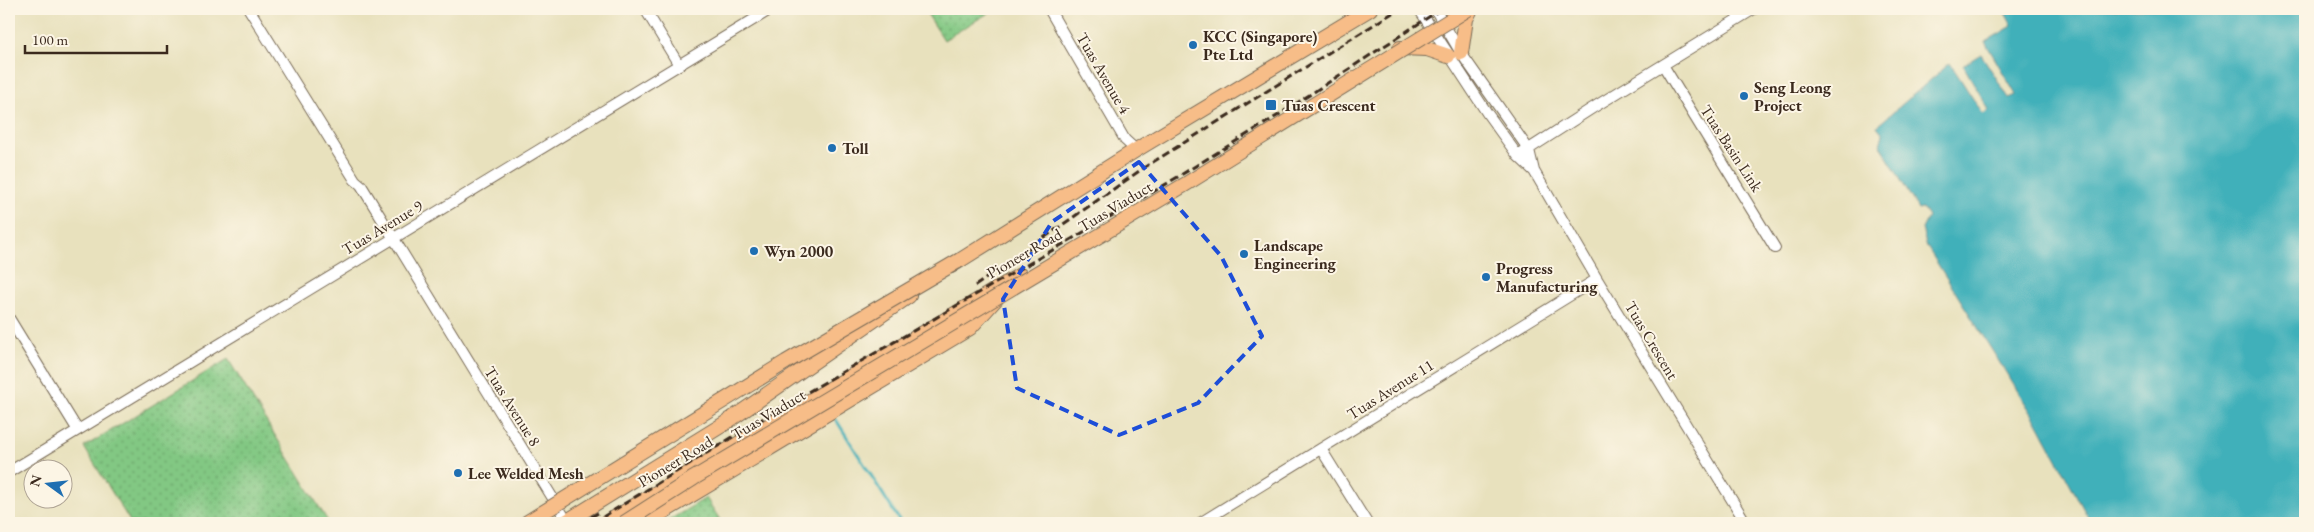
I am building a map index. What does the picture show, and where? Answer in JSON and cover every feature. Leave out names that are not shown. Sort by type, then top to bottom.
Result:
[{"type":"main road","name":"Pioneer Road","points":[[566,523],[724,424],[960,260],[1136,150],[1370,9]]},
{"type":"main road","name":"Pioneer Road","points":[[606,523],[978,300],[1159,195],[1395,48],[1435,18],[1456,9]]},
{"type":"main road","points":[[1395,48],[1427,48],[1455,55],[1469,9]]},
{"type":"main road","name":"Tuas Viaduct","points":[[624,523],[694,478],[1186,184],[1469,9]]},
{"type":"main road","points":[[526,523],[786,362],[960,260]]},
{"type":"main road","points":[[644,523],[970,328],[998,297]]},
{"type":"street","name":"Tuas Avenue 8","points":[[249,9],[355,180],[360,185],[390,240],[432,304],[566,523]]},
{"type":"street","points":[[645,9],[679,65]]},
{"type":"street","name":"Tuas Avenue 9","points":[[9,472],[771,9]]},
{"type":"street","name":"Tuas Avenue 4","points":[[1049,9],[1125,140],[1136,150]]},
{"type":"street","name":"Tuas Crescent","points":[[1419,9],[1435,18],[1455,55],[1518,156],[1534,171],[1597,279],[1746,523]]},
{"type":"street","points":[[1518,156],[1754,9]]},
{"type":"street","name":"Tuas Crescent","points":[[1455,55],[1530,150],[1534,171]]},
{"type":"street","name":"Tuas Basin Link","points":[[1663,65],[1776,248]]},
{"type":"street","name":"Tuas Avenue 11","points":[[1200,523],[1597,279]]},
{"type":"street","points":[[9,318],[77,429]]},
{"type":"street","points":[[1321,449],[1367,523]]},
{"type":"highlighted area","points":[[1139,162],[1221,256],[1262,336],[1198,403],[1119,435],[1017,388],[1003,299],[1052,222]]},
{"type":"green space","points":[[924,9],[995,9],[944,40]]},
{"type":"green space","points":[[228,359],[329,523],[131,523],[84,447]]},
{"type":"green space","points":[[706,498],[722,523],[664,523]]},
{"type":"water","points":[[2003,9],[2018,9],[2020,12],[2024,9],[2305,9],[2305,523],[2091,523],[2037,422],[1927,247],[1922,229],[1928,217],[1922,208],[1918,209],[1880,145],[1883,134],[1877,126],[1950,63],[1983,114],[1989,110],[1963,65],[1981,54],[2009,98],[2016,95],[1985,42],[2012,26]]},
{"type":"waterway","points":[[835,418],[901,523]]},
{"type":"railway","points":[[975,286],[1145,167],[1399,9]]},
{"type":"railway","points":[[593,523],[775,411],[1158,189],[1277,116],[1441,9]]},
{"type":"railway","points":[[581,523],[598,513]]},
{"type":"place","name":"KCC (Singapore) Pte Ltd","points":[[1193,45]]},
{"type":"place","name":"Seng Leong Project","points":[[1744,96]]},
{"type":"place","name":"Tuas Crescent","points":[[1271,105]]},
{"type":"place","name":"Toll","points":[[832,148]]},
{"type":"place","name":"Wyn 2000","points":[[754,251]]},
{"type":"place","name":"Landscape Engineering","points":[[1244,254]]},
{"type":"place","name":"Progress Manufacturing","points":[[1486,277]]},
{"type":"place","name":"Lee Welded Mesh","points":[[458,473]]}]
